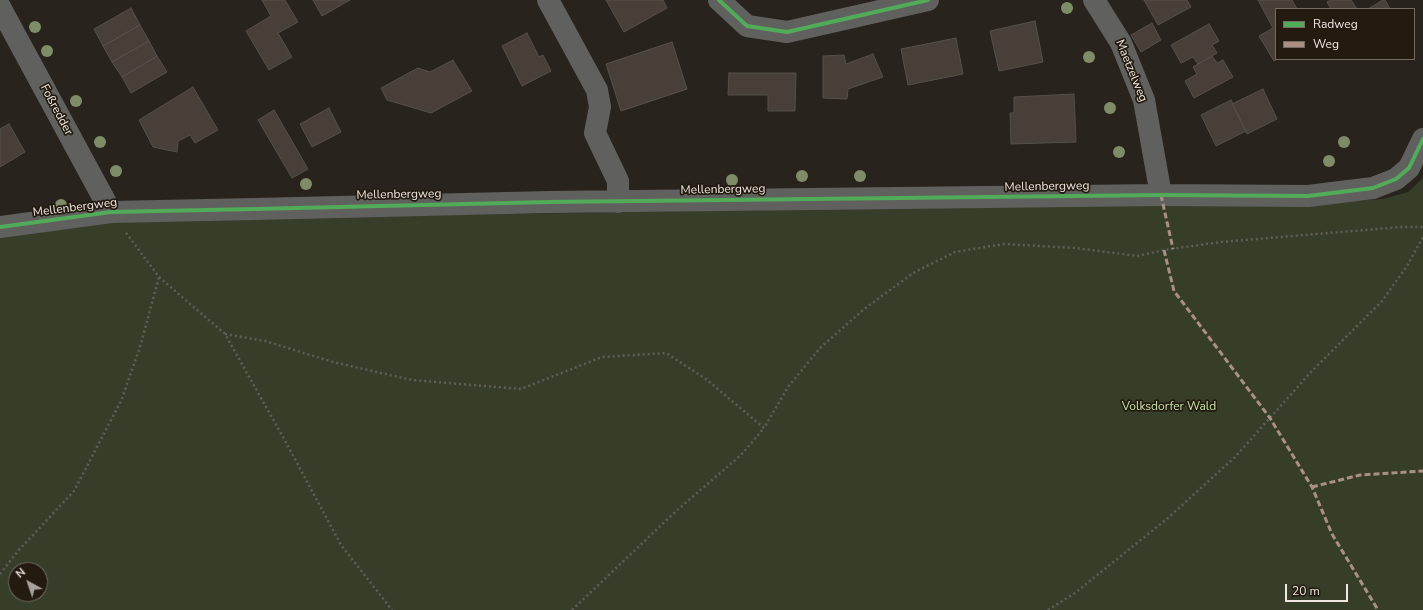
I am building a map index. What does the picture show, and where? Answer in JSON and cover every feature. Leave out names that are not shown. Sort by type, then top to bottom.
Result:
[{"type":"street","points":[[548,0],[597,90],[600,107],[595,133],[618,181],[618,202]]},
{"type":"street","points":[[719,0],[747,26],[787,32],[928,0]]},
{"type":"street","name":"Maetzelweg","points":[[1094,0],[1121,43],[1144,100],[1161,195]]},
{"type":"street","name":"Foßredder","points":[[0,7],[111,212]]},
{"type":"street","name":"Mellenbergweg","points":[[0,227],[111,212],[549,202],[1161,195],[1308,196],[1373,188],[1396,180],[1409,168],[1423,139]]},
{"type":"path","points":[[111,212],[159,277],[225,334],[283,437],[341,545],[392,610]]},
{"type":"path","points":[[572,610],[675,512],[741,455],[764,428],[788,387],[820,348],[863,310],[913,273],[955,252],[1004,244],[1075,248],[1138,256],[1164,250],[1222,242],[1401,227],[1423,227]]},
{"type":"path","points":[[1048,610],[1075,592],[1168,518],[1235,457],[1310,373],[1382,301],[1407,266],[1423,237]]},
{"type":"path","points":[[0,574],[18,551],[74,491],[121,401],[140,347],[159,277]]},
{"type":"path","points":[[225,334],[265,341],[333,362],[412,380],[521,389],[602,357],[666,353],[706,379],[764,428]]},
{"type":"green space","name":"Volksdorfer Wald","points":[[1423,178],[1423,610],[0,610],[0,238],[123,220],[1145,204],[1312,204],[1383,199],[1408,192]]},
{"type":"building","points":[[262,0],[285,0],[298,22],[278,33],[292,57],[269,70],[246,31],[271,16]]},
{"type":"building","points":[[313,0],[350,0],[322,16]]},
{"type":"building","points":[[606,0],[663,0],[667,8],[624,32]]},
{"type":"building","points":[[1144,0],[1187,0],[1191,7],[1158,25]]},
{"type":"building","points":[[1258,0],[1292,0],[1296,8],[1275,8],[1276,60],[1274,61],[1259,36],[1273,28]]},
{"type":"building","points":[[1331,0],[1351,0],[1356,8],[1330,8],[1327,2]]},
{"type":"building","points":[[1385,0],[1389,8],[1370,8]]},
{"type":"building","points":[[131,8],[140,25],[103,46],[94,29]]},
{"type":"building","points":[[1035,21],[1043,62],[999,71],[990,31]]},
{"type":"building","points":[[1152,23],[1161,40],[1141,52],[1131,35]]},
{"type":"building","points":[[1209,24],[1219,41],[1212,45],[1217,53],[1198,64],[1193,57],[1181,63],[1171,45]]},
{"type":"building","points":[[140,25],[149,41],[112,62],[103,46]]},
{"type":"building","points":[[527,33],[539,57],[543,55],[551,71],[522,86],[502,46]]},
{"type":"building","points":[[956,38],[963,74],[908,85],[901,49]]},
{"type":"building","points":[[149,41],[157,56],[122,77],[112,62]]},
{"type":"building","points":[[672,42],[687,89],[621,111],[606,64]]},
{"type":"building","points":[[873,54],[883,77],[848,89],[847,99],[823,98],[823,56],[844,55],[846,64]]},
{"type":"building","points":[[157,56],[167,72],[131,93],[122,77]]},
{"type":"building","points":[[1212,56],[1217,63],[1223,60],[1233,77],[1194,98],[1185,81],[1197,74],[1193,67]]},
{"type":"building","points":[[453,60],[472,91],[431,113],[387,100],[381,88],[418,68],[430,72]]},
{"type":"building","points":[[729,73],[796,73],[795,111],[768,111],[768,95],[728,95]]},
{"type":"building","points":[[193,87],[218,130],[195,143],[190,135],[178,141],[177,152],[153,147],[139,120]]},
{"type":"building","points":[[1263,89],[1277,119],[1247,134],[1232,104]]},
{"type":"building","points":[[1074,94],[1076,142],[1011,144],[1010,113],[1014,113],[1014,97]]},
{"type":"building","points":[[1231,100],[1246,131],[1216,146],[1201,115]]},
{"type":"building","points":[[329,108],[341,132],[312,147],[300,124]]},
{"type":"building","points":[[274,110],[308,169],[292,178],[258,120]]},
{"type":"building","points":[[9,124],[25,152],[0,167],[0,129]]},
{"type":"marked path","points":[[1161,195],[1173,249]]},
{"type":"marked path","points":[[1164,250],[1174,291],[1270,418],[1312,487],[1332,534],[1378,610]]},
{"type":"marked path","points":[[1312,487],[1360,475],[1423,471]]},
{"type":"cycle path","points":[[719,0],[747,26],[787,32],[928,0]]},
{"type":"cycle path","points":[[0,227],[111,212],[549,202],[1161,195],[1308,196],[1373,188],[1396,179],[1409,168],[1423,139]]}]
